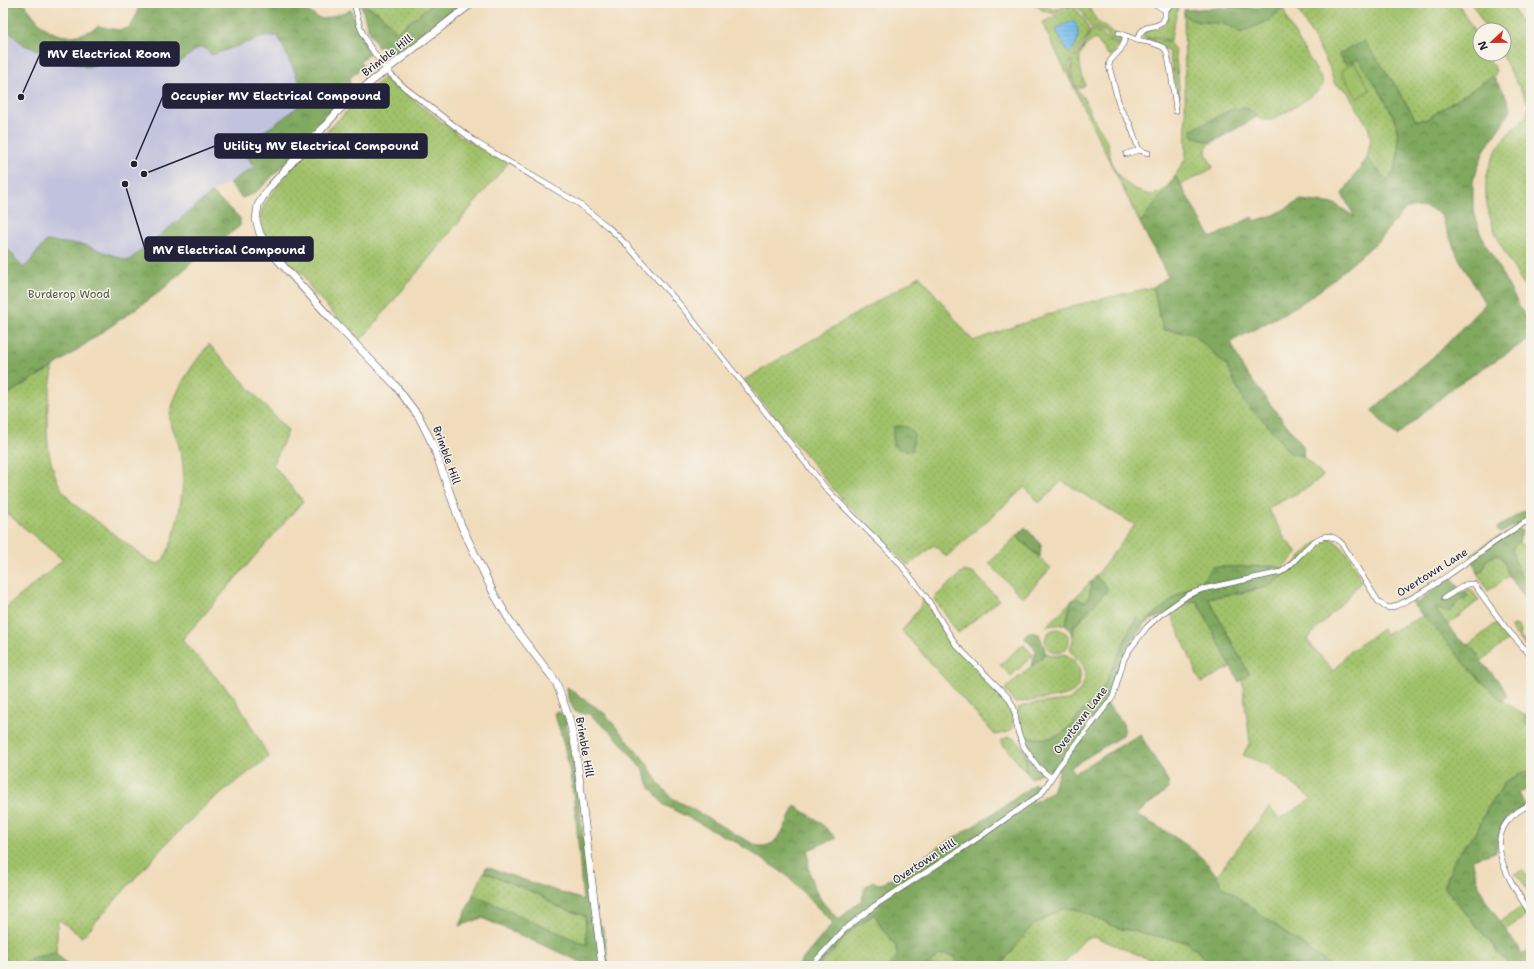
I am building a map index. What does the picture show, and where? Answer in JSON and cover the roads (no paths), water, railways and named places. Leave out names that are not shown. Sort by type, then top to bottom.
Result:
[{"type":"main road","name":"Brimble Hill","points":[[472,3],[386,70],[339,110],[274,180],[258,205],[256,226],[265,244],[276,258],[328,316],[395,385],[419,416],[433,445],[460,525],[494,594],[514,626],[556,682],[569,718],[576,751],[602,966]]},
{"type":"street","points":[[354,3],[364,36],[386,70],[405,88],[458,130],[477,143],[578,204],[608,227],[626,244],[683,308],[828,491],[898,561],[926,598],[956,645],[1008,696],[1014,708],[1018,732],[1024,747],[1038,767],[1051,778]]},
{"type":"street","points":[[1153,3],[1165,10]]},
{"type":"street","points":[[1137,40],[1140,32],[1145,27],[1158,25],[1164,20],[1165,10],[1174,3]]},
{"type":"street","points":[[1119,33],[1161,47],[1167,52],[1176,111]]},
{"type":"street","points":[[1126,36],[1121,49],[1110,61],[1109,66],[1120,108],[1130,124],[1139,150]]},
{"type":"street","points":[[1126,154],[1139,150],[1148,153]]},
{"type":"street","name":"Overtown Lane","points":[[1051,778],[1110,702],[1116,689],[1124,659],[1133,644],[1152,621],[1188,595],[1211,586],[1282,572],[1290,566],[1314,541],[1328,536],[1339,542],[1378,601],[1385,607],[1391,608],[1444,579],[1509,533],[1531,520]]},
{"type":"street","points":[[1444,598],[1467,584],[1474,584],[1505,627],[1531,656]]},
{"type":"street","name":"Overtown Hill","points":[[811,966],[834,940],[863,914],[1036,798],[1041,794],[1051,778]]},
{"type":"street","points":[[1531,804],[1514,812],[1507,821],[1502,828],[1500,846],[1501,860],[1507,876],[1531,914]]},
{"type":"street","points":[[1526,907],[1531,903]]},
{"type":"water","points":[[1072,21],[1077,28],[1078,37],[1076,44],[1068,53],[1057,32],[1057,28]]},
{"type":"place","name":"MV Electrical Room","points":[[21,97]]},
{"type":"place","name":"Occupier MV Electrical Compound","points":[[134,164]]},
{"type":"place","name":"Utility MV Electrical Compound","points":[[144,174]]},
{"type":"place","name":"MV Electrical Compound","points":[[125,184]]},
{"type":"park label","name":"Burderop Wood","points":[[69,294]]}]
